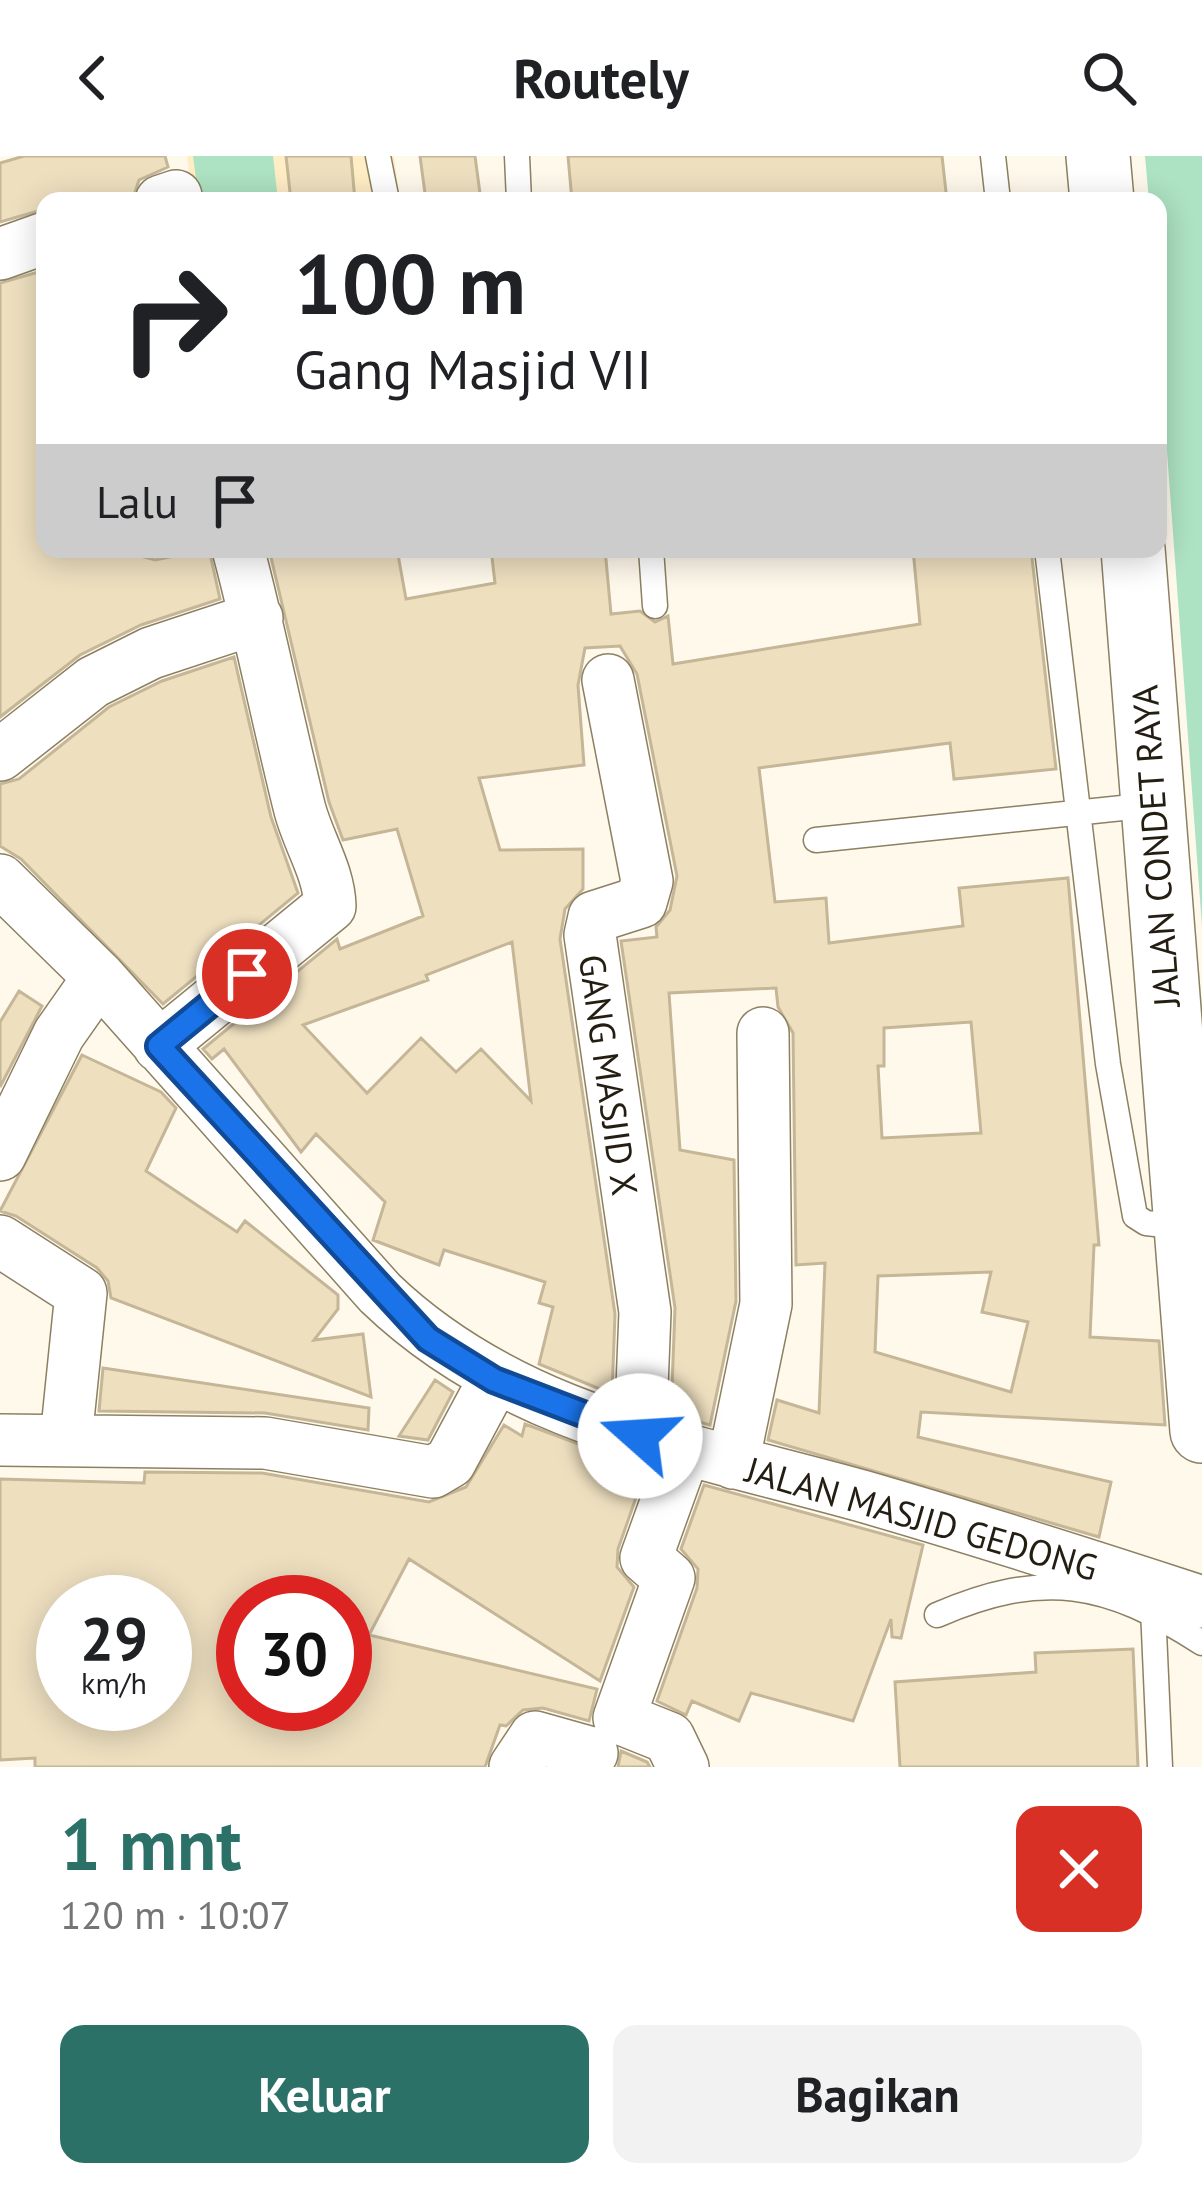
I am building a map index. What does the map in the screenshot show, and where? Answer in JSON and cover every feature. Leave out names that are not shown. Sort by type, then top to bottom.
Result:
[{"type":"street","points":[[1098,156],[1101,192]]},
{"type":"street","points":[[0,254],[36,241]]},
{"type":"street","points":[[159,1046],[330,906],[330,886],[305,828],[289,767],[240,558]]},
{"type":"street","name":"JALAN CONDET RAYA","points":[[1134,558],[1202,1431]]},
{"type":"street","points":[[0,754],[93,682],[152,653],[257,618]]},
{"type":"street","name":"GANG MASJID X","points":[[608,680],[647,881],[640,902],[594,917],[590,935],[645,1312],[686,1449]]},
{"type":"street","name":"JALAN MASJID GEDONG","points":[[0,880],[98,977],[380,1293],[428,1339],[494,1380],[686,1449],[962,1526],[1178,1606]]},
{"type":"street","points":[[0,1155],[59,1034],[98,977]]},
{"type":"street","points":[[598,1746],[669,1578],[646,1558],[686,1449],[766,1304],[763,1033]]},
{"type":"street","points":[[0,1241],[81,1293],[67,1439]]},
{"type":"street","points":[[0,1439],[265,1443],[433,1472],[450,1462],[494,1380]]},
{"type":"street","points":[[515,1767],[535,1737],[598,1746],[669,1738],[683,1767]]},
{"type":"lane","points":[[378,156],[385,192]]},
{"type":"lane","points":[[517,156],[519,192]]},
{"type":"lane","points":[[993,156],[997,192]]},
{"type":"lane","points":[[652,558],[655,606]]},
{"type":"lane","points":[[1048,558],[1060,692],[1081,813],[1108,1064],[1135,1216],[1146,1223],[1185,1226]]},
{"type":"lane","points":[[816,840],[1150,805]]},
{"type":"lane","points":[[937,1615],[982,1595],[1034,1583],[1178,1606],[1202,1643]]},
{"type":"lane","points":[[1160,1767],[1178,1606]]},
{"type":"shaded area","points":[[187,156],[394,156],[399,192],[191,192]]},
{"type":"green space","points":[[193,156],[273,156],[277,192],[198,192]]},
{"type":"green space","points":[[1145,156],[1202,156],[1202,926],[1167,452],[1167,192],[1148,192]]},
{"type":"building","points":[[24,156],[165,156],[168,167],[139,180],[135,192],[36,192],[36,212],[0,222],[0,163]]},
{"type":"building","points":[[286,156],[351,156],[354,192],[290,192]]},
{"type":"building","points":[[420,156],[475,156],[480,192],[425,192]]},
{"type":"building","points":[[568,156],[942,156],[946,192],[571,192]]},
{"type":"building","points":[[36,273],[36,558],[211,558],[220,599],[141,625],[80,655],[0,717],[0,283]]},
{"type":"building","points":[[271,558],[399,558],[406,599],[495,583],[492,558],[606,558],[611,614],[640,611],[655,622],[668,616],[673,664],[920,624],[914,558],[1032,558],[1056,769],[954,779],[950,743],[759,768],[775,902],[826,898],[829,943],[963,926],[959,888],[1068,878],[1099,1245],[1094,1245],[1090,1337],[1159,1341],[1165,1425],[921,1412],[918,1437],[1111,1482],[1099,1537],[768,1440],[777,1400],[819,1413],[825,1263],[796,1265],[793,1033],[778,1007],[776,988],[669,993],[680,1150],[734,1160],[736,1301],[710,1425],[671,1414],[675,1308],[621,941],[657,937],[656,927],[670,910],[677,876],[637,674],[620,646],[585,648],[578,685],[584,765],[479,778],[500,850],[583,849],[583,889],[565,909],[560,939],[615,1314],[612,1394],[539,1364],[553,1307],[539,1303],[545,1282],[444,1250],[439,1265],[373,1240],[385,1202],[316,1134],[301,1152],[224,1049],[212,1059],[203,1049],[337,939],[340,949],[423,916],[397,829],[343,840],[329,802]],"holes":[[[512,942],[531,1101],[481,1049],[456,1072],[421,1038],[367,1093],[303,1025],[428,980],[426,975]],[[971,1022],[981,1133],[882,1138],[878,1066],[884,1066],[884,1028]],[[991,1272],[982,1312],[1028,1322],[1011,1392],[875,1352],[878,1276]]]},
{"type":"building","points":[[234,657],[271,817],[298,893],[163,1004],[21,859],[0,846],[0,784],[19,779],[109,707],[162,681]]},
{"type":"building","points":[[19,991],[42,1006],[0,1087],[0,1022]]},
{"type":"building","points":[[82,1055],[161,1092],[176,1108],[146,1171],[237,1232],[245,1221],[338,1295],[338,1309],[314,1340],[363,1334],[371,1397],[111,1298],[108,1281],[97,1268],[16,1216],[0,1211]]},
{"type":"building","points":[[103,1368],[369,1408],[368,1430],[265,1413],[99,1411]]},
{"type":"building","points":[[435,1380],[453,1392],[428,1440],[399,1436]]},
{"type":"building","points":[[525,1424],[646,1469],[618,1549],[617,1567],[634,1587],[600,1681],[409,1559],[372,1629],[372,1575],[216,1575],[216,1731],[372,1731],[372,1636],[597,1689],[589,1721],[543,1708],[523,1710],[506,1726],[500,1725],[485,1767],[35,1767],[35,1758],[0,1760],[0,1479],[144,1483],[145,1472],[262,1473],[429,1502],[466,1487],[504,1425],[522,1436]]},
{"type":"building","points":[[704,1485],[923,1545],[901,1638],[892,1637],[891,1619],[853,1721],[751,1693],[739,1721],[692,1701],[686,1715],[657,1701],[697,1588],[698,1569],[681,1549]]},
{"type":"building","points":[[1133,1649],[1138,1767],[900,1767],[895,1682],[1036,1672],[1035,1653]]},
{"type":"building","points":[[621,1751],[647,1762],[650,1767],[618,1767]]},
{"type":"route","points":[[247,974],[159,1046],[380,1293],[428,1339],[494,1380],[640,1436]]}]
